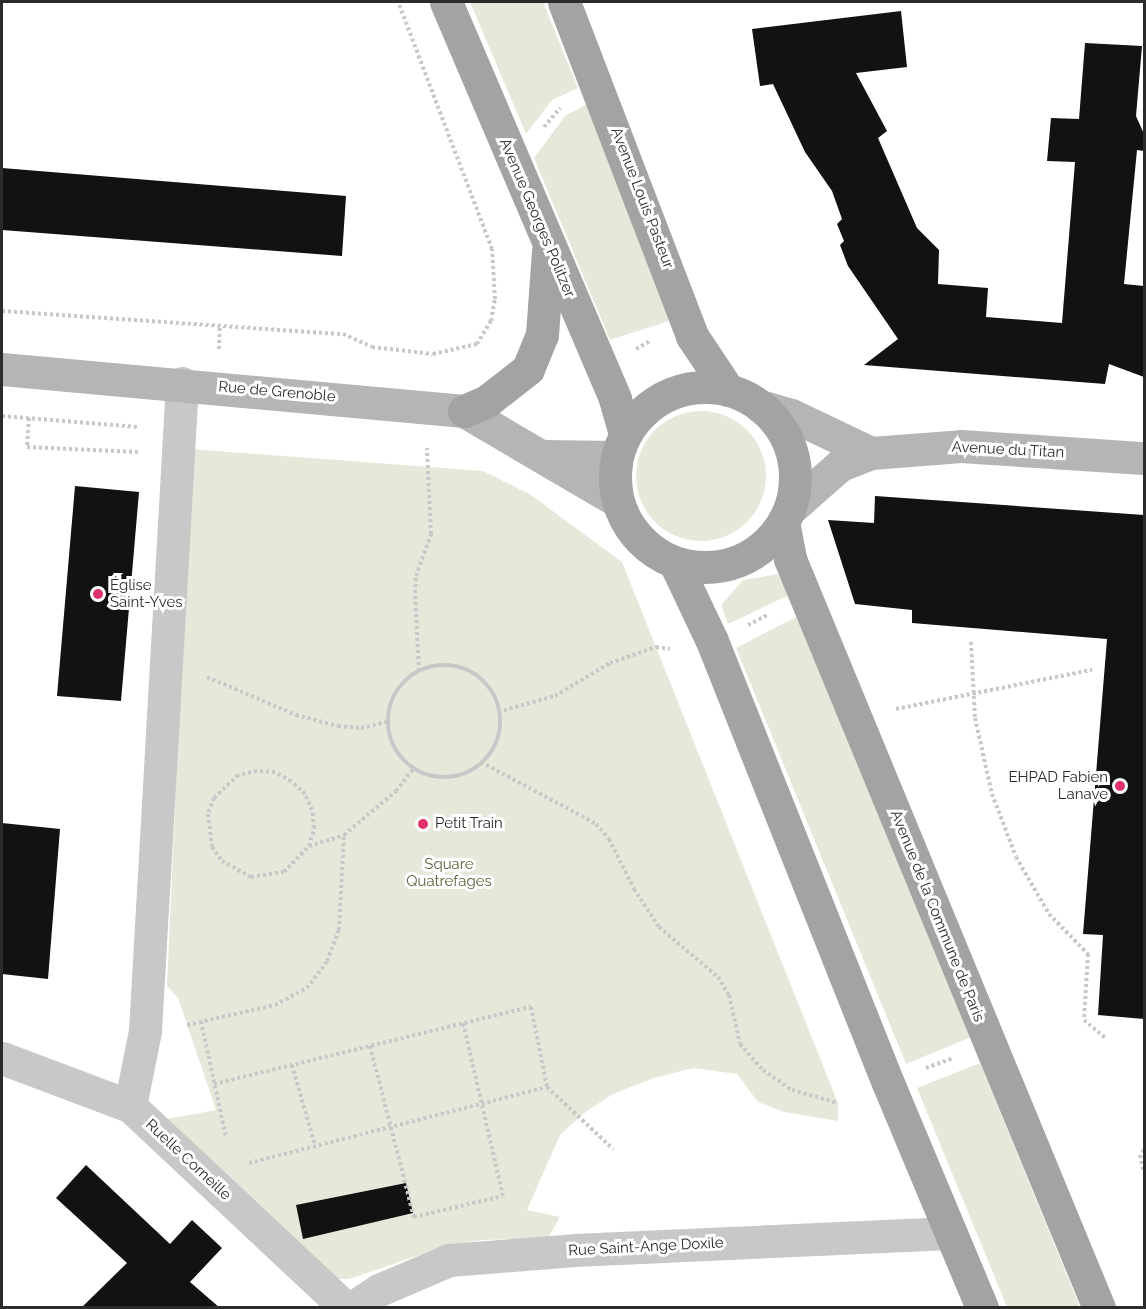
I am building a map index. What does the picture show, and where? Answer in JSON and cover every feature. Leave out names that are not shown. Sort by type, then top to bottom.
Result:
[{"type":"main road","name":"Avenue Georges Politzer","points":[[446,2],[615,399],[620,446]]},
{"type":"main road","name":"Avenue Louis Pasteur","points":[[564,2],[692,336],[728,390]]},
{"type":"main road","points":[[464,411],[487,401],[528,369],[542,335],[548,246]]},
{"type":"main road","points":[[698,387],[728,390],[760,406],[788,442],[794,488],[786,516],[764,546],[736,562],[706,567],[675,563],[638,539],[616,500],[620,446],[643,411],[668,395],[698,387]]},
{"type":"main road","name":"Avenue de la Commune de Paris","points":[[786,516],[790,559],[1099,1308]]},
{"type":"main road","points":[[675,563],[712,641],[888,1083],[982,1308]]},
{"type":"street","name":"Rue de Grenoble","points":[[2,369],[182,383],[464,411],[616,500]]},
{"type":"street","points":[[130,1106],[145,1031],[182,383]]},
{"type":"street","name":"Avenue du Titan","points":[[760,406],[791,415],[871,453]]},
{"type":"street","name":"Rue de Grenoble","points":[[541,456],[620,446]]},
{"type":"street","name":"Avenue du Titan","points":[[786,516],[840,465],[871,453],[961,446],[1144,458]]},
{"type":"street","name":"Ruelle Corneille","points":[[2,1058],[130,1106],[346,1308]]},
{"type":"street","name":"Rue Saint-Ange Doxile","points":[[352,1308],[389,1299],[449,1260],[575,1250],[951,1233]]},
{"type":"path","points":[[2,311],[343,334],[372,347],[433,354],[477,344],[490,321],[495,298],[492,249],[398,2]]},
{"type":"path","points":[[537,138],[557,110],[566,105]]},
{"type":"path","points":[[218,361],[220,326]]},
{"type":"path","points":[[632,351],[658,339]]},
{"type":"path","points":[[29,418],[27,447],[178,454]]},
{"type":"path","points":[[420,670],[415,594],[416,576],[431,534],[428,448]]},
{"type":"path","points":[[739,629],[770,615]]},
{"type":"path","points":[[971,642],[975,718],[992,794],[1012,847],[1049,915],[1088,954],[1084,1020],[1107,1039]]},
{"type":"path","points":[[498,712],[555,696],[610,663],[656,647],[678,650]]},
{"type":"path","points":[[168,658],[239,693],[296,715],[361,728],[388,722]]},
{"type":"path","points":[[438,665],[475,674],[488,687],[498,712],[496,741],[480,762],[453,776],[438,776],[414,768],[397,752],[388,722],[396,691],[420,670],[438,665]]},
{"type":"path","points":[[896,709],[1092,670]]},
{"type":"path","points":[[480,762],[596,824],[609,839],[634,889],[659,927],[718,977],[729,995],[740,1044],[763,1070],[792,1090],[838,1103]]},
{"type":"path","points":[[309,846],[314,828],[312,810],[305,794],[291,781],[274,772],[256,771],[238,776],[214,798],[208,814],[210,838],[222,861],[235,871],[251,877],[284,872],[309,846],[344,835],[396,791],[414,768]]},
{"type":"path","points":[[145,1031],[275,1005],[307,988],[327,961],[339,930],[344,835]]},
{"type":"path","points":[[214,1084],[531,1007],[548,1087],[613,1149]]},
{"type":"path","points":[[201,1021],[228,1147]]},
{"type":"path","points":[[370,1046],[414,1217],[502,1196],[463,1023]]},
{"type":"path","points":[[922,1070],[962,1054]]},
{"type":"path","points":[[292,1065],[315,1146]]},
{"type":"path","points":[[241,1209],[232,1168],[548,1087]]},
{"type":"path","points":[[1144,1150],[1140,1155],[1144,1173]]},
{"type":"green space","points":[[470,2],[543,2],[578,88],[552,100],[526,134]]},
{"type":"green space","points":[[587,104],[669,321],[610,340],[534,158],[565,116]]},
{"type":"green space","points":[[701,411],[726,416],[747,430],[761,451],[766,476],[761,501],[747,522],[726,536],[701,541],[676,536],[655,522],[641,501],[636,476],[641,451],[655,430],[676,416]]},
{"type":"green space","name":"Square Quatrefages","points":[[191,449],[483,471],[531,495],[622,562],[838,1103],[838,1121],[784,1112],[758,1102],[737,1074],[693,1068],[654,1078],[613,1094],[584,1113],[560,1135],[527,1210],[560,1217],[548,1238],[482,1240],[446,1246],[349,1279],[338,1279],[167,1119],[216,1110],[178,998],[167,986]]},
{"type":"green space","points":[[778,574],[789,595],[728,624],[721,605],[743,580]]},
{"type":"green space","points":[[800,615],[971,1037],[906,1064],[736,648]]},
{"type":"green space","points":[[980,1063],[1080,1307],[1007,1307],[917,1088]]},
{"type":"building","points":[[901,11],[907,67],[856,73],[887,131],[878,138],[917,228],[939,250],[938,284],[988,288],[986,317],[1062,323],[1075,162],[1047,161],[1051,118],[1079,119],[1085,43],[1142,46],[1136,116],[1144,134],[1144,151],[1137,150],[1124,284],[1144,286],[1144,377],[1109,364],[1105,384],[864,365],[898,339],[848,266],[840,245],[844,241],[837,224],[842,219],[832,191],[805,152],[773,84],[760,86],[752,29]]},
{"type":"building","points":[[2,168],[346,196],[342,256],[2,230]]},
{"type":"building","name":"Église Saint-Yves","points":[[75,486],[139,492],[121,701],[57,696]]},
{"type":"building","name":"EHPAD Fabien Lanave","points":[[875,496],[1144,515],[1144,1019],[1098,1015],[1103,935],[1083,934],[1107,639],[912,623],[912,610],[855,604],[828,520],[874,523]]},
{"type":"building","points":[[2,823],[60,829],[48,979],[2,974]]},
{"type":"building","points":[[86,1165],[170,1244],[192,1220],[222,1248],[190,1282],[220,1308],[81,1308],[127,1263],[56,1198]]},
{"type":"building","points":[[406,1183],[413,1213],[303,1239],[296,1205]]},
{"type":"place","name":"Église Saint-Yves","points":[[98,594]]},
{"type":"place","name":"EHPAD Fabien Lanave","points":[[1120,786]]},
{"type":"place","name":"Petit Train","points":[[423,824]]}]
